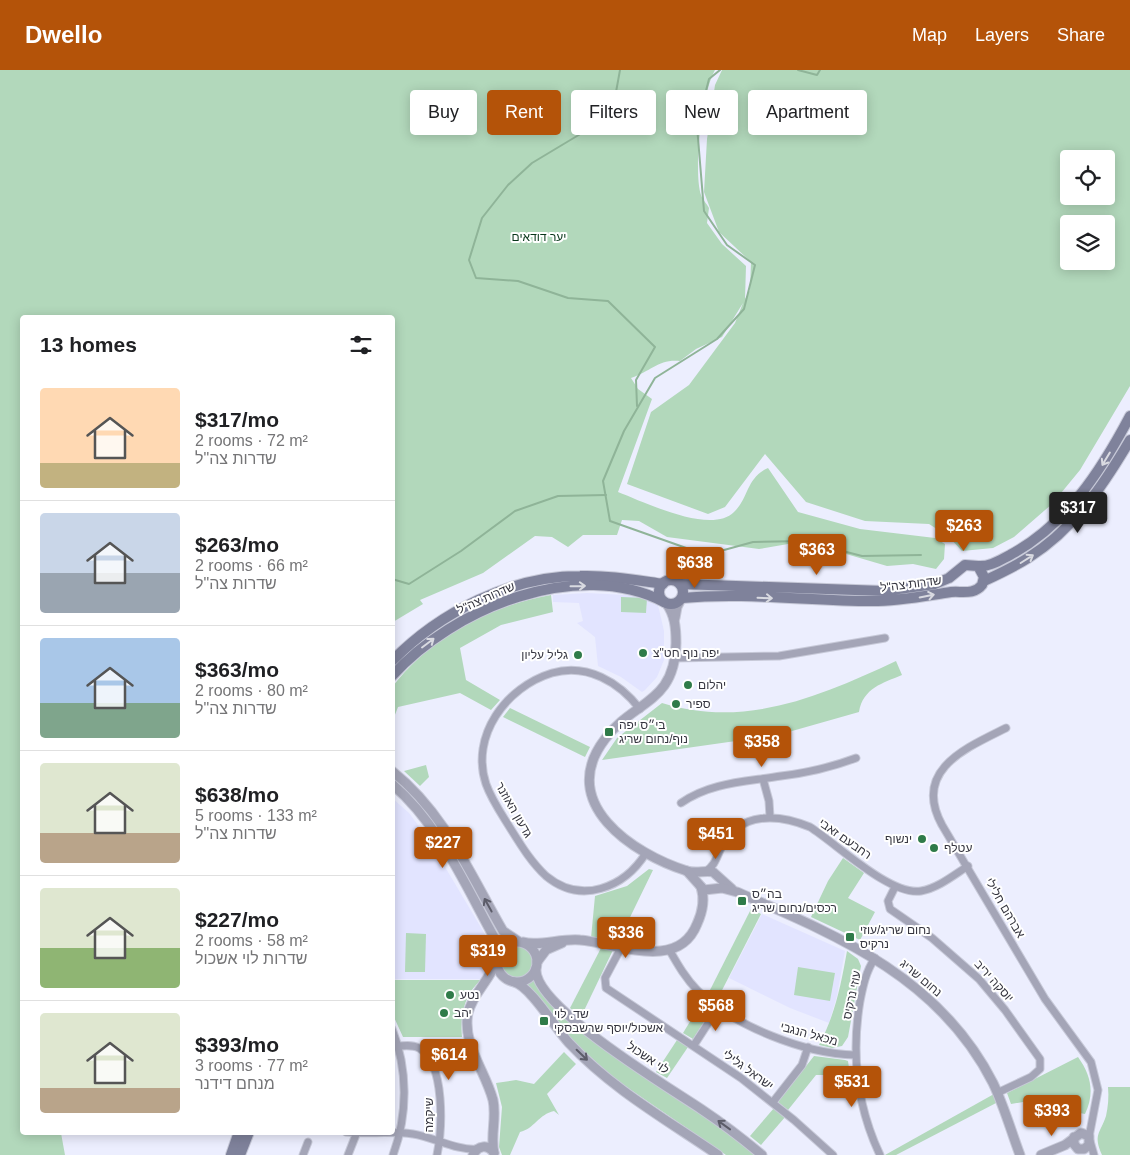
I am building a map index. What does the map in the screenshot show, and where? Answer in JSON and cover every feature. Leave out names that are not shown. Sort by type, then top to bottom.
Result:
[{"type":"main road","points":[[1130,416],[1095,475],[1066,512],[1022,548],[988,566],[969,564],[958,571],[957,585],[964,591],[976,591],[984,581],[1027,559],[1074,520],[1100,488],[1130,440]]},
{"type":"main road","points":[[978,566],[983,573],[984,581]]},
{"type":"main road","name":"שדרות צה\"ל","points":[[680,584],[884,591],[935,584],[950,578],[958,571]]},
{"type":"main road","name":"שדרות צה\"ל","points":[[395,658],[416,639],[441,621],[471,604],[516,585],[549,578],[580,576],[630,578],[663,584]]},
{"type":"main road","points":[[671,581],[680,584],[683,590],[681,598],[675,604],[665,602],[660,594],[663,584],[671,581]]},
{"type":"main road","name":"שדרות צה\"ל","points":[[395,673],[413,655],[447,630],[476,614],[524,594],[566,587],[628,588],[665,602]]},
{"type":"main road","name":"שדרות צה\"ל","points":[[681,598],[711,596],[884,601],[964,591]]},
{"type":"main road","points":[[231,1155],[238,1135]]},
{"type":"main road","points":[[240,1155],[248,1135]]},
{"type":"street","points":[[494,1154],[493,1102],[473,1051],[467,1028],[469,1009],[493,970],[497,957],[505,945],[520,942],[534,944],[555,940],[582,940],[651,951],[670,951],[680,946],[690,937],[702,908],[718,886],[718,876],[710,871],[687,871],[646,854],[624,840],[606,822],[594,799],[590,781],[592,764],[605,738],[620,723],[640,709],[663,688],[671,672],[674,658],[676,610],[681,598]]},
{"type":"street","points":[[665,602],[672,612],[675,626]]},
{"type":"street","points":[[674,658],[786,656],[885,638]]},
{"type":"street","name":"גדעון האוזנר","points":[[640,709],[629,695],[601,677],[572,670],[542,676],[514,694],[494,717],[486,734],[482,763],[486,784],[496,805],[536,866],[555,881],[576,889],[604,888],[629,876],[646,854]]},
{"type":"street","name":"אברהם חלילי","points":[[1006,728],[960,752],[946,764],[937,780],[934,798],[938,816],[1045,999],[1091,1062],[1098,1090],[1097,1106],[1091,1121],[1090,1139],[1092,1155]]},
{"type":"street","points":[[681,803],[711,788],[808,771],[856,758]]},
{"type":"street","points":[[395,774],[417,793],[440,821],[503,931],[533,950],[537,965]]},
{"type":"street","points":[[763,779],[769,798],[770,817]]},
{"type":"street","points":[[395,787],[415,807],[439,838],[495,939],[498,948],[498,971],[510,981],[527,990],[559,1032],[602,1074],[718,1155]]},
{"type":"street","name":"רחבעם זאבי","points":[[704,872],[718,857],[723,845],[738,828],[747,822],[770,817],[796,821],[810,828],[895,887],[909,891],[927,889],[968,866]]},
{"type":"street","name":"רחבעם זאבי","points":[[718,857],[718,876]]},
{"type":"street","points":[[687,871],[707,891],[714,890]]},
{"type":"street","points":[[702,908],[699,878],[704,872]]},
{"type":"street","name":"נחום שריג","points":[[718,876],[736,892]]},
{"type":"street","name":"יוסקה יריב","points":[[895,887],[888,901],[890,909],[932,938],[974,974],[1005,1010],[1040,1059],[1040,1069],[1035,1075],[997,1093]]},
{"type":"street","name":"נחום שריג","points":[[714,890],[736,892],[824,930],[875,958],[918,989],[946,1016],[971,1047],[997,1093],[1019,1155]]},
{"type":"street","points":[[481,987],[491,980],[526,980],[537,965],[542,953],[550,947],[582,940]]},
{"type":"street","name":"ישראל גלילי","points":[[622,946],[605,978],[605,987],[694,1045],[772,1102],[833,1155]]},
{"type":"street","name":"מכאל הנגבי","points":[[670,951],[682,972],[698,991],[718,1008],[765,1033],[808,1047],[831,1052],[855,1054]]},
{"type":"street","name":"עוזי נרקיס","points":[[875,958],[863,986],[857,1017],[855,1054],[860,1096],[879,1154]]},
{"type":"street","name":"לוי אשכול","points":[[537,965],[536,976],[541,986],[588,1032],[715,1118],[762,1155]]},
{"type":"street","points":[[694,1045],[718,1008]]},
{"type":"street","points":[[393,1155],[400,1133],[405,1093],[396,1046]]},
{"type":"street","name":"שיקמה","points":[[396,1046],[420,1048],[433,1068],[440,1095],[440,1140],[437,1155]]},
{"type":"street","points":[[772,1102],[802,1066],[808,1047]]},
{"type":"street","name":"אברהם חלילי","points":[[1077,1135],[1091,1121]]},
{"type":"street","points":[[475,1152],[486,1143],[493,1132]]},
{"type":"street","points":[[395,1133],[440,1140],[475,1152],[487,1147],[494,1154]]},
{"type":"street","points":[[1040,1155],[1065,1145],[1077,1135],[1084,1133],[1090,1139],[1087,1148],[1054,1155]]},
{"type":"street","points":[[348,1155],[356,1135]]},
{"type":"street","points":[[1077,1135],[1074,1144],[1079,1149],[1092,1155]]},
{"type":"street","points":[[303,1155],[308,1142]]},
{"type":"street","points":[[1019,1155],[1027,1155]]},
{"type":"shaded area","points":[[587,593],[645,596],[658,605],[664,631],[664,660],[657,677],[642,692],[621,677],[598,666],[595,637],[577,623],[583,621],[579,603],[553,602],[553,595]]},
{"type":"shaded area","points":[[395,801],[409,813],[429,840],[489,941],[493,950],[492,956],[488,970],[481,979],[395,979]]},
{"type":"shaded area","points":[[762,914],[845,951],[837,996],[829,1023],[790,1008],[729,978]]},
{"type":"green space","name":"יער דודאים","points":[[0,70],[715,70],[707,90],[666,90],[666,135],[700,135],[699,183],[702,197],[709,208],[707,223],[722,244],[746,266],[745,299],[750,290],[751,262],[719,232],[704,192],[708,135],[738,135],[738,90],[714,90],[722,70],[1130,70],[1130,386],[1080,470],[1052,504],[1014,537],[993,548],[962,551],[948,536],[929,524],[865,521],[806,502],[765,454],[725,507],[708,514],[627,484],[651,412],[689,385],[735,323],[743,303],[722,337],[696,349],[680,361],[660,364],[631,378],[638,389],[652,399],[618,492],[677,514],[710,520],[723,518],[734,512],[743,501],[756,477],[768,468],[798,512],[860,529],[935,538],[945,544],[944,559],[936,569],[913,564],[887,566],[812,544],[788,544],[759,549],[667,537],[639,521],[622,520],[617,535],[583,535],[568,547],[552,537],[535,536],[483,573],[420,600],[423,604],[395,621],[395,315],[20,315],[20,1135],[61,1135],[65,1155],[0,1155]]},
{"type":"green space","points":[[551,595],[553,612],[501,625],[460,648],[466,680],[500,700],[491,710],[460,693],[398,707],[395,715],[395,684],[426,652],[463,626],[505,607]]},
{"type":"green space","points":[[621,597],[647,598],[646,613],[621,612]]},
{"type":"green space","points":[[896,661],[902,675],[875,687],[869,692],[861,704],[859,712],[778,735],[602,760],[617,738],[662,703],[693,710],[723,712],[753,710],[782,705],[811,697]]},
{"type":"green space","points":[[510,708],[590,747],[585,757],[503,717]]},
{"type":"green space","points":[[426,765],[429,777],[420,786],[404,771]]},
{"type":"green space","points":[[843,858],[864,873],[848,898],[875,912],[860,940],[811,917],[828,881]]},
{"type":"green space","points":[[649,869],[653,870],[618,942],[591,938],[595,896],[627,886]]},
{"type":"green space","points":[[751,909],[761,914],[717,1000],[708,994]]},
{"type":"green space","points":[[406,933],[426,934],[425,972],[405,972]]},
{"type":"green space","points":[[517,945],[529,950],[534,962],[529,974],[517,979],[505,974],[500,962],[505,950]]},
{"type":"green space","points":[[601,948],[613,950],[581,1017],[570,1008]]},
{"type":"green space","points":[[847,951],[858,959],[861,966],[848,1037],[842,1046],[832,1048],[819,1045],[837,1000]]},
{"type":"green space","points":[[798,967],[835,973],[830,1001],[794,995]]},
{"type":"green space","points":[[534,978],[555,1005],[757,1155],[726,1155],[615,1079],[574,1042],[526,985]]},
{"type":"green space","points":[[395,980],[481,980],[471,992],[464,1006],[462,1037],[403,1037],[395,1019]]},
{"type":"green space","points":[[702,1002],[712,1009],[693,1039],[683,1033]]},
{"type":"green space","points":[[677,1040],[688,1047],[667,1078],[656,1072]]},
{"type":"green space","points":[[564,1052],[576,1064],[547,1094],[559,1115],[554,1111],[549,1113],[529,1128],[520,1132],[510,1155],[502,1155],[499,1147],[502,1107],[496,1083],[516,1080],[534,1084]]},
{"type":"green space","points":[[814,1056],[848,1061],[850,1075],[816,1075],[788,1110],[778,1102]]},
{"type":"green space","points":[[1078,1057],[1089,1077],[1091,1091],[1085,1114],[1023,1102],[1011,1104],[1007,1093]]},
{"type":"green space","points":[[1108,1087],[1130,1087],[1130,1155],[1102,1155],[1099,1148],[1098,1134],[1107,1113]]},
{"type":"green space","points":[[994,1094],[998,1102],[896,1155],[885,1155]]},
{"type":"green space","points":[[774,1108],[786,1116],[761,1145],[750,1136]]},
{"type":"waterway","points":[[620,70],[616,92],[592,127],[532,163],[508,185],[482,218],[469,260],[476,278],[518,281],[568,298],[608,301],[655,347],[636,380],[637,406]]},
{"type":"waterway","points":[[720,70],[709,79],[697,126],[704,211],[727,245],[755,265],[744,309],[717,339],[655,378],[624,431],[603,481],[610,521],[706,555],[753,542],[804,541],[862,556],[921,555]]},
{"type":"waterway","points":[[798,70],[817,75],[820,70]]},
{"type":"waterway","points":[[395,580],[409,584],[461,551],[515,511],[558,496],[606,495]]},
{"type":"place","name":"יפה נוף חט\"צ","points":[[643,653]]},
{"type":"place","name":"גליל עליון","points":[[578,655]]},
{"type":"place","name":"יהלום","points":[[688,685]]},
{"type":"place","name":"ספיר","points":[[676,704]]},
{"type":"place","name":"בי״ס יפה נוף/נחום שריג","points":[[609,732]]},
{"type":"place","name":"ינשוף","points":[[922,839]]},
{"type":"place","name":"עטלף","points":[[934,848]]},
{"type":"place","name":"בה״ס רכסים/נחום שריג","points":[[742,901]]},
{"type":"place","name":"נחום שריג/עוזי נרקיס","points":[[850,937]]},
{"type":"place","name":"נטע","points":[[450,995]]},
{"type":"place","name":"יהב","points":[[444,1013]]},
{"type":"place","name":"שד. לוי אשכול/יוסף שרשבסקי","points":[[544,1021]]}]
